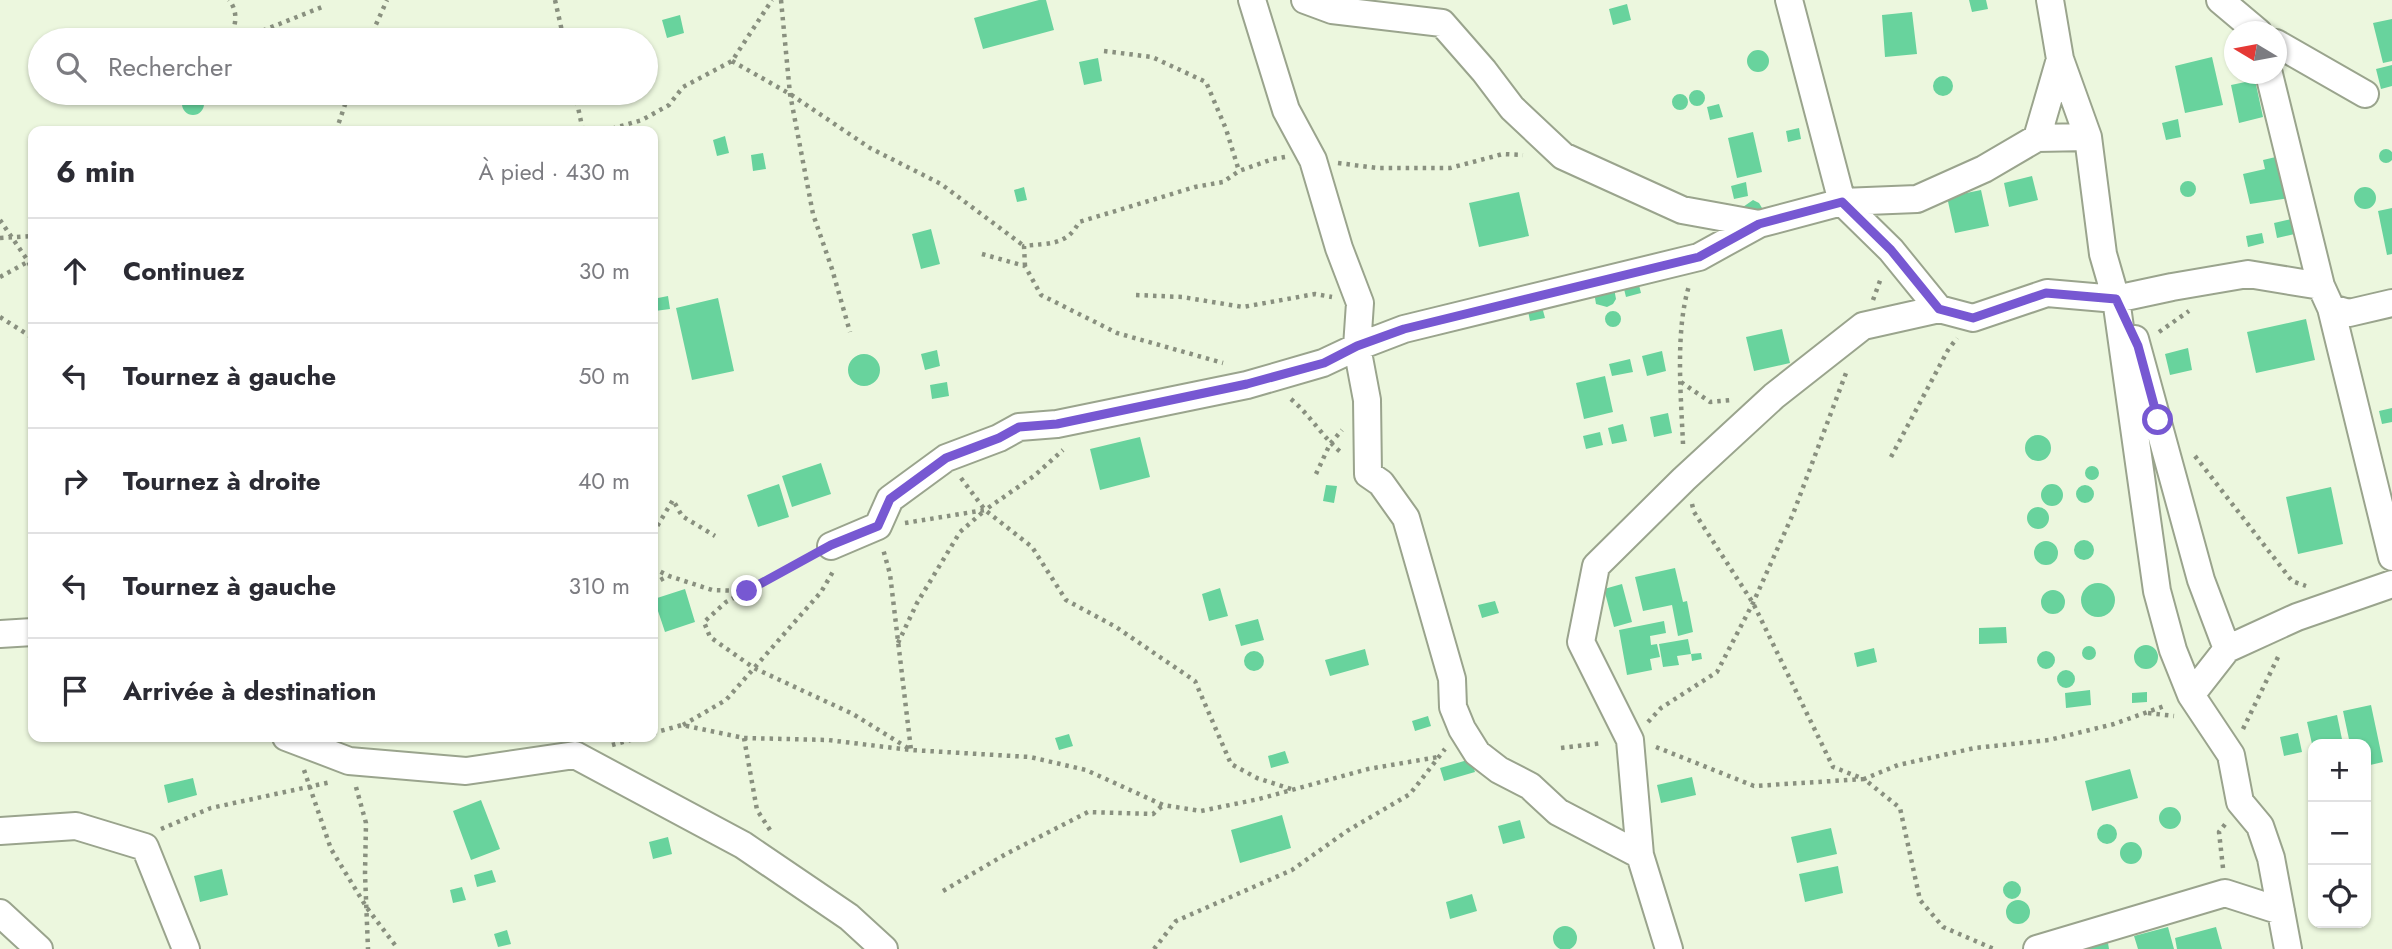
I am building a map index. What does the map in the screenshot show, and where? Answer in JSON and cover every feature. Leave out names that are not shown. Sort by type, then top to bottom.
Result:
[{"type":"street","points":[[1252,0],[1286,110],[1313,160],[1339,248],[1360,303],[1357,346],[1367,400],[1368,474],[1381,483],[1406,518],[1452,679],[1453,707],[1462,729],[1476,753],[1499,770],[1530,786],[1558,812],[1640,855]]},
{"type":"street","points":[[1305,0],[1332,9],[1442,23],[1484,71],[1511,108],[1563,156],[1682,210],[1759,224]]},
{"type":"street","points":[[1789,0],[1842,202],[1891,250],[1939,309]]},
{"type":"street","points":[[2050,0],[2060,59],[2088,136],[2103,254],[2116,299],[2157,591],[2173,650],[2191,695],[2231,755],[2240,802],[2260,826],[2271,858],[2288,949]]},
{"type":"street","points":[[2220,0],[2245,21]]},
{"type":"street","points":[[2248,0],[2255,21]]},
{"type":"street","points":[[2287,49],[2365,94]]},
{"type":"street","points":[[2037,138],[2060,59]]},
{"type":"street","points":[[2272,84],[2392,557]]},
{"type":"street","points":[[835,554],[878,526],[890,499],[946,458],[999,438],[1019,427],[1082,419],[1268,379],[1324,363],[1357,346],[1404,329],[1699,257],[1759,224],[1842,202],[1917,199],[1984,169],[2037,138],[2088,136]]},
{"type":"street","points":[[1669,949],[1640,855],[1630,740],[1581,642],[1596,566],[1684,479],[1774,396],[1863,326],[1939,309],[1973,318],[2046,293],[2116,299],[2248,274],[2326,297],[2349,313],[2392,303]]},
{"type":"street","points":[[2116,299],[2138,346],[2201,580],[2227,649]]},
{"type":"street","points":[[2191,695],[2227,649],[2297,617],[2392,584]]},
{"type":"street","points":[[0,634],[28,632]]},
{"type":"street","points":[[296,742],[351,769],[466,771],[575,755],[743,845],[849,917],[884,949]]},
{"type":"street","points":[[0,831],[76,826],[145,847],[186,949]]},
{"type":"street","points":[[2037,949],[2225,893],[2281,911]]},
{"type":"street","points":[[0,914],[39,949]]},
{"type":"path","points":[[229,0],[234,6],[235,28]]},
{"type":"path","points":[[374,28],[387,0]]},
{"type":"path","points":[[555,0],[561,28]]},
{"type":"path","points":[[621,126],[642,120],[669,105],[683,87],[732,61],[772,0]]},
{"type":"path","points":[[781,0],[790,94],[813,214],[850,332]]},
{"type":"path","points":[[269,28],[322,7]]},
{"type":"path","points":[[1104,51],[1152,57],[1206,82],[1226,129],[1239,171]]},
{"type":"path","points":[[732,61],[790,94],[870,148],[941,184],[1024,246],[1058,242],[1073,235],[1079,222],[1195,187],[1223,182],[1239,171],[1273,159],[1296,156],[1377,168],[1450,169],[1503,154],[1563,156]]},
{"type":"path","points":[[338,126],[345,105]]},
{"type":"path","points":[[578,105],[582,126]]},
{"type":"path","points":[[0,220],[28,256]]},
{"type":"path","points":[[0,237],[28,236]]},
{"type":"path","points":[[1024,246],[1025,266],[1041,295],[1117,332],[1268,379],[1308,414],[1331,444],[1368,474]]},
{"type":"path","points":[[1630,740],[1661,708],[1717,672],[1753,603],[1793,514],[1891,250]]},
{"type":"path","points":[[982,254],[1025,266]]},
{"type":"path","points":[[1699,257],[1683,304],[1681,382],[1684,479],[1694,512],[1753,603],[1833,767],[1864,779],[1900,808],[1920,900],[1943,927],[1994,949]]},
{"type":"path","points":[[0,277],[28,262]]},
{"type":"path","points":[[1136,295],[1182,297],[1243,307],[1315,294],[1360,303]]},
{"type":"path","points":[[0,317],[28,335]]},
{"type":"path","points":[[1892,457],[1948,350],[1973,318]]},
{"type":"path","points":[[1681,382],[1710,402],[1774,396]]},
{"type":"path","points":[[897,643],[917,603],[960,532],[985,510],[1034,476],[1065,448],[1082,419]]},
{"type":"path","points":[[2188,447],[2292,581],[2342,601]]},
{"type":"path","points":[[946,458],[985,510],[1032,547],[1066,600],[1116,627],[1195,681],[1231,764],[1257,778],[1292,790]]},
{"type":"path","points":[[658,525],[673,500],[682,516],[715,536]]},
{"type":"path","points":[[911,750],[890,574],[878,526],[985,510]]},
{"type":"path","points":[[835,554],[747,591],[726,602],[704,622],[710,637],[754,668],[853,714],[911,750]]},
{"type":"path","points":[[658,732],[682,725],[726,700],[821,592],[835,554]]},
{"type":"path","points":[[658,570],[712,590],[747,591]]},
{"type":"path","points":[[658,582],[669,576]]},
{"type":"path","points":[[1561,748],[1630,740],[1652,745],[1754,786],[1864,779],[1898,765],[1975,748],[2049,740],[2114,724],[2191,695]]},
{"type":"path","points":[[682,725],[744,738],[828,740],[911,750],[1030,757],[1086,770],[1163,805],[1201,811],[1368,769],[1438,757]]},
{"type":"path","points":[[1154,949],[1176,921],[1292,870],[1347,831],[1410,794],[1462,729]]},
{"type":"path","points":[[744,738],[757,810],[773,835],[772,865]]},
{"type":"path","points":[[301,760],[331,849],[366,908],[398,949]]},
{"type":"path","points":[[145,847],[152,834],[211,807],[309,787],[351,769],[366,823],[368,949]]},
{"type":"path","points":[[2225,893],[2220,832],[2240,802]]},
{"type":"path","points":[[943,891],[1006,854],[1088,812],[1153,814],[1163,805]]},
{"type":"building","points":[[1046,0],[1054,30],[983,49],[974,18]]},
{"type":"building","points":[[1969,0],[1986,0],[1988,9],[1972,12]]},
{"type":"building","points":[[1627,4],[1631,20],[1613,25],[1609,9]]},
{"type":"building","points":[[1912,12],[1917,54],[1885,57],[1882,15]]},
{"type":"building","points":[[680,15],[684,33],[667,38],[662,20]]},
{"type":"building","points":[[2392,19],[2392,61],[2383,63],[2373,23]]},
{"type":"building","points":[[1758,50],[1768,57],[1769,61],[1762,71],[1758,72],[1748,65],[1747,61],[1754,51]]},
{"type":"building","points":[[2212,57],[2223,105],[2185,113],[2175,66]]},
{"type":"building","points":[[1098,58],[1102,81],[1084,85],[1079,62]]},
{"type":"building","points":[[2392,65],[2392,86],[2381,89],[2376,69]]},
{"type":"building","points":[[1943,76],[1950,79],[1953,86],[1950,93],[1943,96],[1936,93],[1933,86],[1936,79]]},
{"type":"building","points":[[2256,84],[2263,117],[2239,123],[2231,85]]},
{"type":"building","points":[[1694,90],[1700,90],[1705,98],[1703,104],[1694,106],[1689,101],[1689,95]]},
{"type":"building","points":[[1680,94],[1688,102],[1680,110],[1672,102]]},
{"type":"building","points":[[1719,104],[1723,117],[1710,120],[1707,107]]},
{"type":"building","points":[[182,105],[204,105],[201,112],[193,115],[185,112]]},
{"type":"building","points":[[2178,119],[2181,137],[2166,140],[2162,123]]},
{"type":"building","points":[[1799,128],[1801,139],[1788,142],[1786,131]]},
{"type":"building","points":[[1753,132],[1762,172],[1737,178],[1728,138]]},
{"type":"building","points":[[725,136],[729,153],[717,156],[713,140]]},
{"type":"building","points":[[2383,149],[2389,149],[2393,156],[2389,163],[2383,163],[2379,159],[2379,153]]},
{"type":"building","points":[[763,153],[766,169],[753,171],[751,155]]},
{"type":"building","points":[[2280,156],[2289,198],[2250,204],[2243,174],[2265,169],[2263,160]]},
{"type":"building","points":[[2032,176],[2038,200],[2009,207],[2004,183]]},
{"type":"building","points":[[2188,181],[2196,189],[2188,197],[2180,189]]},
{"type":"building","points":[[1746,182],[1748,196],[1734,199],[1731,186]]},
{"type":"building","points":[[1024,187],[1027,200],[1017,202],[1014,190]]},
{"type":"building","points":[[2361,187],[2369,187],[2376,194],[2376,202],[2369,209],[2361,209],[2354,202],[2354,194]]},
{"type":"building","points":[[1981,190],[1989,226],[1955,233],[1947,197]]},
{"type":"building","points":[[1519,192],[1529,236],[1479,247],[1469,203]]},
{"type":"building","points":[[1753,200],[1762,208],[1762,215],[1742,213],[1743,207]]},
{"type":"building","points":[[2392,208],[2392,254],[2387,255],[2378,211]]},
{"type":"building","points":[[2296,218],[2299,233],[2277,238],[2274,223]]},
{"type":"building","points":[[931,229],[940,264],[921,269],[912,234]]},
{"type":"building","points":[[2262,233],[2264,243],[2248,247],[2246,236]]},
{"type":"building","points":[[1638,281],[1641,293],[1626,297],[1623,285]]},
{"type":"building","points":[[1614,288],[1616,299],[1613,304],[1607,307],[1596,304],[1594,292]]},
{"type":"building","points":[[668,296],[670,309],[658,311],[658,298]]},
{"type":"building","points":[[718,298],[734,371],[692,380],[676,308]]},
{"type":"building","points":[[1541,303],[1545,318],[1530,321],[1527,306]]},
{"type":"building","points":[[1613,311],[1619,313],[1619,325],[1613,327],[1607,325],[1605,319],[1607,313]]},
{"type":"building","points":[[2306,319],[2315,360],[2256,373],[2247,332]]},
{"type":"building","points":[[1782,329],[1790,363],[1754,371],[1746,337]]},
{"type":"building","points":[[2188,348],[2192,370],[2170,375],[2165,354]]},
{"type":"building","points":[[937,350],[940,366],[925,370],[921,354]]},
{"type":"building","points":[[1662,351],[1666,371],[1647,376],[1642,356]]},
{"type":"building","points":[[864,354],[875,359],[880,370],[875,381],[864,386],[853,381],[848,370],[853,359]]},
{"type":"building","points":[[1630,359],[1633,372],[1612,376],[1609,364]]},
{"type":"building","points":[[1605,376],[1613,412],[1584,419],[1576,383]]},
{"type":"building","points":[[947,382],[949,396],[932,399],[930,385]]},
{"type":"building","points":[[2392,408],[2392,422],[2382,424],[2379,411]]},
{"type":"building","points":[[1668,413],[1672,433],[1654,437],[1650,417]]},
{"type":"building","points":[[1623,424],[1627,441],[1612,444],[1608,428]]},
{"type":"building","points":[[1600,432],[1603,445],[1586,449],[1583,436]]},
{"type":"building","points":[[2038,435],[2047,439],[2051,448],[2047,457],[2038,461],[2029,457],[2025,448],[2029,439]]},
{"type":"building","points":[[1140,437],[1150,477],[1100,490],[1090,449]]},
{"type":"building","points":[[821,463],[831,494],[792,507],[782,476]]},
{"type":"building","points":[[2089,466],[2095,466],[2099,473],[2095,480],[2089,480],[2085,476],[2085,470]]},
{"type":"building","points":[[779,484],[789,517],[758,527],[747,495]]},
{"type":"building","points":[[2052,484],[2060,487],[2063,495],[2060,503],[2052,506],[2044,503],[2041,495],[2044,487]]},
{"type":"building","points":[[1326,485],[1337,486],[1334,503],[1323,501]]},
{"type":"building","points":[[2081,485],[2089,485],[2094,494],[2092,501],[2081,503],[2076,498],[2076,490]]},
{"type":"building","points":[[2331,487],[2343,544],[2298,554],[2286,497]]},
{"type":"building","points":[[2038,507],[2046,510],[2049,518],[2046,526],[2038,529],[2030,526],[2027,518],[2030,510]]},
{"type":"building","points":[[2084,540],[2091,543],[2094,550],[2091,557],[2084,560],[2077,557],[2074,550],[2077,543]]},
{"type":"building","points":[[2046,541],[2054,545],[2058,553],[2054,561],[2046,565],[2038,561],[2034,553],[2038,545]]},
{"type":"building","points":[[1675,568],[1683,602],[1687,601],[1693,632],[1678,636],[1672,605],[1643,611],[1635,577]]},
{"type":"building","points":[[2098,583],[2110,588],[2115,600],[2110,612],[2098,617],[2086,612],[2081,600],[2086,588]]},
{"type":"building","points":[[1622,584],[1632,622],[1614,627],[1604,589]]},
{"type":"building","points":[[1220,588],[1228,616],[1209,621],[1202,594]]},
{"type":"building","points":[[685,589],[695,622],[665,632],[658,611],[658,598]]},
{"type":"building","points":[[2053,590],[2064,597],[2065,602],[2058,613],[2053,614],[2042,607],[2041,602],[2048,591]]},
{"type":"building","points":[[1495,601],[1499,613],[1482,618],[1478,605]]},
{"type":"building","points":[[1258,619],[1264,640],[1241,646],[1235,625]]},
{"type":"building","points":[[1664,621],[1666,633],[1650,636],[1651,645],[1657,644],[1660,657],[1650,659],[1652,670],[1627,675],[1619,630]]},
{"type":"building","points":[[2006,627],[2007,643],[1979,644],[1979,628]]},
{"type":"building","points":[[1688,639],[1691,654],[1677,656],[1679,665],[1663,667],[1659,644]]},
{"type":"building","points":[[2146,645],[2155,648],[2158,657],[2155,666],[2146,669],[2137,666],[2134,657],[2137,648]]},
{"type":"building","points":[[2086,646],[2092,646],[2096,653],[2092,660],[2086,660],[2082,656],[2082,650]]},
{"type":"building","points":[[1874,648],[1877,662],[1857,667],[1854,653]]},
{"type":"building","points":[[1365,649],[1369,665],[1330,676],[1325,660]]},
{"type":"building","points":[[1250,651],[1258,651],[1264,661],[1258,671],[1250,671],[1244,665],[1244,657]]},
{"type":"building","points":[[2042,651],[2050,651],[2055,660],[2053,667],[2042,669],[2037,664],[2037,656]]},
{"type":"building","points":[[1701,653],[1702,659],[1692,661],[1691,654]]},
{"type":"building","points":[[2066,670],[2072,673],[2075,679],[2072,685],[2066,688],[2060,685],[2057,679],[2060,673]]},
{"type":"building","points":[[2090,690],[2091,705],[2066,708],[2065,693]]},
{"type":"building","points":[[2147,692],[2147,702],[2132,703],[2132,693]]},
{"type":"building","points":[[2371,705],[2383,762],[2371,765],[2371,739],[2349,739],[2343,711]]},
{"type":"building","points":[[2337,715],[2342,739],[2311,739],[2307,722]]},
{"type":"building","points":[[1428,716],[1431,726],[1415,731],[1412,721]]},
{"type":"building","points":[[2298,733],[2302,752],[2284,756],[2280,737]]},
{"type":"building","points":[[1069,734],[1073,746],[1059,750],[1055,738]]},
{"type":"building","points":[[1285,751],[1289,763],[1271,768],[1268,756]]},
{"type":"building","points":[[1471,759],[1475,772],[1444,781],[1440,768]]},
{"type":"building","points":[[2130,769],[2138,798],[2092,811],[2085,781]]},
{"type":"building","points":[[1692,777],[1696,795],[1661,803],[1657,785]]},
{"type":"building","points":[[193,778],[197,795],[168,803],[164,785]]},
{"type":"building","points":[[481,800],[500,849],[471,860],[453,811]]},
{"type":"building","points":[[2170,807],[2178,810],[2181,818],[2178,826],[2170,829],[2162,826],[2159,818],[2162,810]]},
{"type":"building","points":[[1282,815],[1291,848],[1240,863],[1231,830]]},
{"type":"building","points":[[1520,820],[1525,838],[1503,844],[1498,826]]},
{"type":"building","points":[[2107,824],[2114,827],[2117,834],[2114,841],[2107,844],[2100,841],[2097,834],[2100,827]]},
{"type":"building","points":[[1831,828],[1837,854],[1797,863],[1791,837]]},
{"type":"building","points":[[668,837],[672,854],[653,859],[649,842]]},
{"type":"building","points":[[2131,842],[2139,845],[2142,853],[2139,861],[2131,864],[2123,861],[2120,853],[2123,845]]},
{"type":"building","points":[[1838,866],[1843,893],[1805,902],[1799,874]]},
{"type":"building","points":[[222,869],[228,895],[200,902],[194,876]]},
{"type":"building","points":[[492,870],[496,882],[477,887],[474,875]]},
{"type":"building","points":[[2012,881],[2018,884],[2021,890],[2018,896],[2012,899],[2006,896],[2003,890],[2006,884]]},
{"type":"building","points":[[462,887],[466,900],[453,903],[450,890]]},
{"type":"building","points":[[1472,894],[1477,911],[1450,919],[1446,902]]},
{"type":"building","points":[[2018,900],[2026,904],[2030,912],[2026,920],[2018,924],[2010,920],[2006,912],[2010,904]]},
{"type":"building","points":[[1565,926],[1574,929],[1577,938],[1574,947],[1565,950],[1556,947],[1553,938],[1556,929]]},
{"type":"building","points":[[2168,927],[2174,949],[2138,949],[2134,936]]},
{"type":"building","points":[[2216,927],[2222,949],[2177,949],[2175,938]]},
{"type":"building","points":[[507,930],[511,944],[498,947],[494,934]]},
{"type":"building","points":[[2108,943],[2109,949],[2087,949],[2087,948]]},
{"type":"route","points":[[747,591],[831,545],[878,526],[890,499],[946,458],[999,438],[1019,427],[1057,424],[1247,384],[1324,363],[1357,346],[1404,329],[1699,257],[1759,224],[1842,202],[1912,272],[1939,309],[1973,318],[2046,293],[2116,299],[2138,346],[2158,420]]}]
